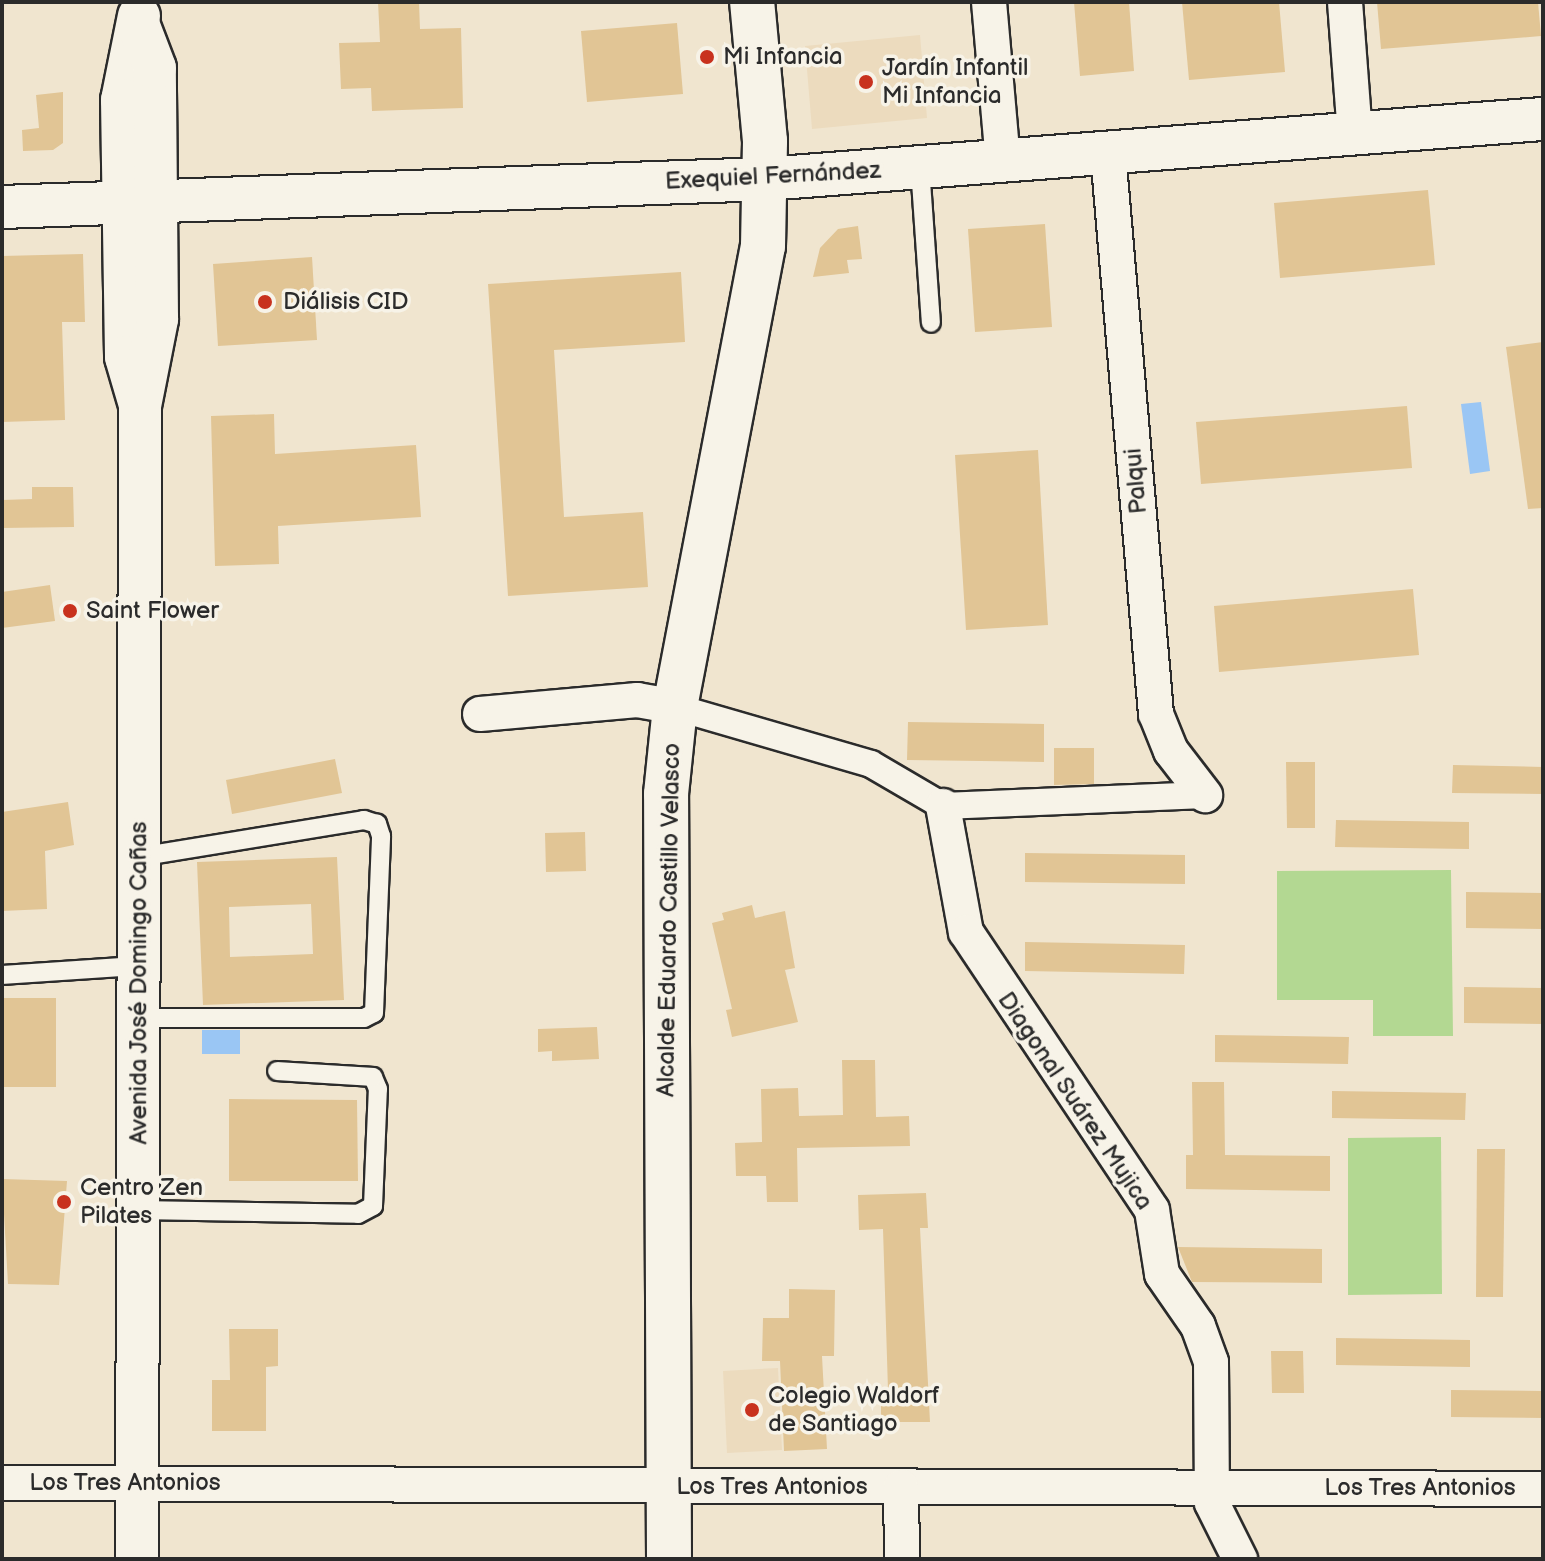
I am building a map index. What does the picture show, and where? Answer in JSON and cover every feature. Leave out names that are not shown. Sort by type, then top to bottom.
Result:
[{"type":"main road","name":"Alcalde Eduardo Castillo Velasco","points":[[669,1559],[665,822],[675,707],[760,271],[766,179],[752,2]]},
{"type":"street","points":[[989,2],[1003,161]]},
{"type":"street","points":[[1345,2],[1355,134]]},
{"type":"street","name":"Avenida José Domingo Cañas","points":[[137,1559],[140,406],[126,357],[139,203],[123,89],[139,14]]},
{"type":"street","name":"Exequiel Fernández","points":[[2,207],[766,179],[1543,119]]},
{"type":"street","name":"Palqui","points":[[1108,153],[1156,714],[1171,751],[1205,795]]},
{"type":"street","points":[[480,714],[637,700],[675,707],[871,764],[943,806],[1205,795]]},
{"type":"street","name":"Diagonal Suárez Mujica","points":[[943,806],[966,932],[1152,1210],[1162,1274],[1198,1326],[1211,1362],[1209,1487],[1216,1517],[1240,1559]]},
{"type":"street","name":"Los Tres Antonios","points":[[2,1483],[1543,1489]]},
{"type":"street","points":[[901,1487],[902,1559]]},
{"type":"lane","points":[[920,167],[931,323]]},
{"type":"lane","points":[[139,857],[364,820],[377,824],[381,836],[374,1013],[364,1018],[139,1018]]},
{"type":"lane","points":[[2,975],[139,966]]},
{"type":"lane","points":[[138,1210],[358,1214],[373,1206],[378,1089],[373,1077],[277,1071]]},
{"type":"shaded area","name":"Jardín Infantil Mi Infancia","points":[[920,35],[927,118],[812,129],[805,46]]},
{"type":"shaded area","name":"Colegio Waldorf de Santiago","points":[[778,1368],[782,1450],[727,1453],[723,1371]]},
{"type":"green space","points":[[1451,870],[1453,1036],[1373,1036],[1373,1000],[1277,1000],[1277,871]]},
{"type":"green space","points":[[1441,1137],[1442,1294],[1348,1295],[1348,1138]]},
{"type":"water","points":[[1481,402],[1490,471],[1470,474],[1461,404]]},
{"type":"water","points":[[202,1030],[240,1030],[240,1054],[202,1054]]},
{"type":"building","points":[[378,2],[419,2],[420,29],[461,28],[463,108],[372,111],[371,88],[341,89],[339,43],[380,42]]},
{"type":"building","points":[[1074,2],[1129,2],[1134,71],[1080,76]]},
{"type":"building","points":[[1182,2],[1279,2],[1285,72],[1189,80]]},
{"type":"building","points":[[1377,2],[1538,2],[1541,36],[1381,49]]},
{"type":"building","points":[[677,23],[683,94],[587,102],[581,31]]},
{"type":"building","points":[[63,92],[63,143],[53,150],[23,151],[22,130],[39,128],[36,95]]},
{"type":"building","points":[[1428,190],[1435,265],[1280,278],[1274,203]]},
{"type":"building","points":[[1045,224],[1052,327],[975,332],[968,229]]},
{"type":"building","points":[[858,226],[862,259],[847,260],[849,273],[813,277],[820,248],[838,229]]},
{"type":"building","points":[[83,254],[85,322],[62,322],[65,420],[2,422],[2,256]]},
{"type":"building","name":"Diálisis CID","points":[[312,257],[317,340],[218,346],[213,264]]},
{"type":"building","points":[[681,272],[685,342],[554,350],[564,517],[643,512],[648,587],[508,596],[488,284]]},
{"type":"building","points":[[1543,342],[1543,508],[1528,509],[1506,347]]},
{"type":"building","points":[[1407,406],[1412,468],[1201,484],[1196,422]]},
{"type":"building","points":[[274,414],[275,454],[416,445],[421,517],[278,526],[279,564],[215,566],[211,416]]},
{"type":"building","points":[[1038,450],[1048,625],[966,630],[955,455]]},
{"type":"building","points":[[32,487],[73,487],[74,527],[2,528],[2,500],[32,499]]},
{"type":"building","points":[[50,585],[55,621],[2,628],[2,592]]},
{"type":"building","points":[[1413,589],[1419,655],[1219,672],[1214,606]]},
{"type":"building","points":[[908,722],[1044,724],[1044,762],[907,760]]},
{"type":"building","points":[[1054,748],[1094,748],[1094,784],[1054,785]]},
{"type":"building","points":[[335,759],[342,793],[232,814],[226,780]]},
{"type":"building","points":[[1286,762],[1315,762],[1315,828],[1287,828]]},
{"type":"building","points":[[1453,765],[1543,767],[1543,794],[1452,793]]},
{"type":"building","points":[[68,802],[74,845],[45,851],[47,909],[2,911],[2,812]]},
{"type":"building","points":[[1336,820],[1469,822],[1469,849],[1335,847]]},
{"type":"building","points":[[585,832],[586,871],[546,872],[545,833]]},
{"type":"building","points":[[1025,853],[1185,855],[1185,884],[1025,882]]},
{"type":"building","points":[[337,857],[344,1000],[203,1005],[197,862]],"holes":[[[311,904],[313,954],[230,957],[229,907]]]},
{"type":"building","points":[[1466,892],[1543,893],[1543,929],[1466,928]]},
{"type":"building","points":[[752,905],[755,918],[785,911],[795,968],[785,970],[798,1022],[732,1037],[726,1010],[732,1009],[712,923],[724,920],[722,913]]},
{"type":"building","points":[[1025,942],[1185,945],[1184,974],[1025,971]]},
{"type":"building","points":[[1464,987],[1543,988],[1543,1024],[1464,1023]]},
{"type":"building","points":[[2,998],[56,998],[56,1087],[2,1087]]},
{"type":"building","points":[[597,1027],[599,1059],[552,1061],[552,1051],[538,1052],[538,1029]]},
{"type":"building","points":[[1215,1035],[1349,1037],[1348,1064],[1215,1062]]},
{"type":"building","points":[[842,1060],[875,1060],[876,1117],[909,1116],[910,1146],[797,1148],[798,1202],[767,1202],[766,1176],[736,1176],[735,1143],[762,1142],[761,1089],[798,1088],[799,1116],[843,1115]]},
{"type":"building","points":[[1192,1082],[1224,1082],[1225,1155],[1330,1156],[1330,1191],[1186,1189],[1186,1155],[1193,1155]]},
{"type":"building","points":[[1332,1091],[1466,1093],[1465,1120],[1332,1118]]},
{"type":"building","points":[[229,1099],[357,1100],[358,1181],[229,1181]]},
{"type":"building","points":[[1477,1149],[1505,1149],[1503,1297],[1476,1297]]},
{"type":"building","points":[[2,1179],[67,1181],[59,1285],[8,1284]]},
{"type":"building","points":[[926,1193],[928,1228],[920,1228],[930,1422],[881,1422],[881,1390],[888,1390],[883,1229],[859,1230],[858,1195]]},
{"type":"building","points":[[1178,1247],[1322,1249],[1322,1283],[1192,1282]]},
{"type":"building","points":[[789,1289],[835,1290],[834,1356],[822,1356],[827,1449],[784,1451],[780,1361],[762,1361],[763,1318],[789,1318]]},
{"type":"building","points":[[229,1329],[278,1329],[278,1366],[266,1367],[266,1431],[212,1431],[212,1380],[230,1380]]},
{"type":"building","points":[[1336,1338],[1470,1340],[1470,1367],[1336,1365]]},
{"type":"building","points":[[1271,1351],[1303,1351],[1304,1393],[1272,1393]]},
{"type":"building","points":[[1451,1390],[1543,1391],[1543,1418],[1451,1417]]},
{"type":"place","name":"Mi Infancia","points":[[707,57]]},
{"type":"place","name":"Jardín Infantil Mi Infancia","points":[[866,82]]},
{"type":"place","name":"Diálisis CID","points":[[265,302]]},
{"type":"place","name":"Saint Flower","points":[[70,611]]},
{"type":"place","name":"Centro Zen Pilates","points":[[64,1202]]},
{"type":"place","name":"Colegio Waldorf de Santiago","points":[[752,1410]]}]
